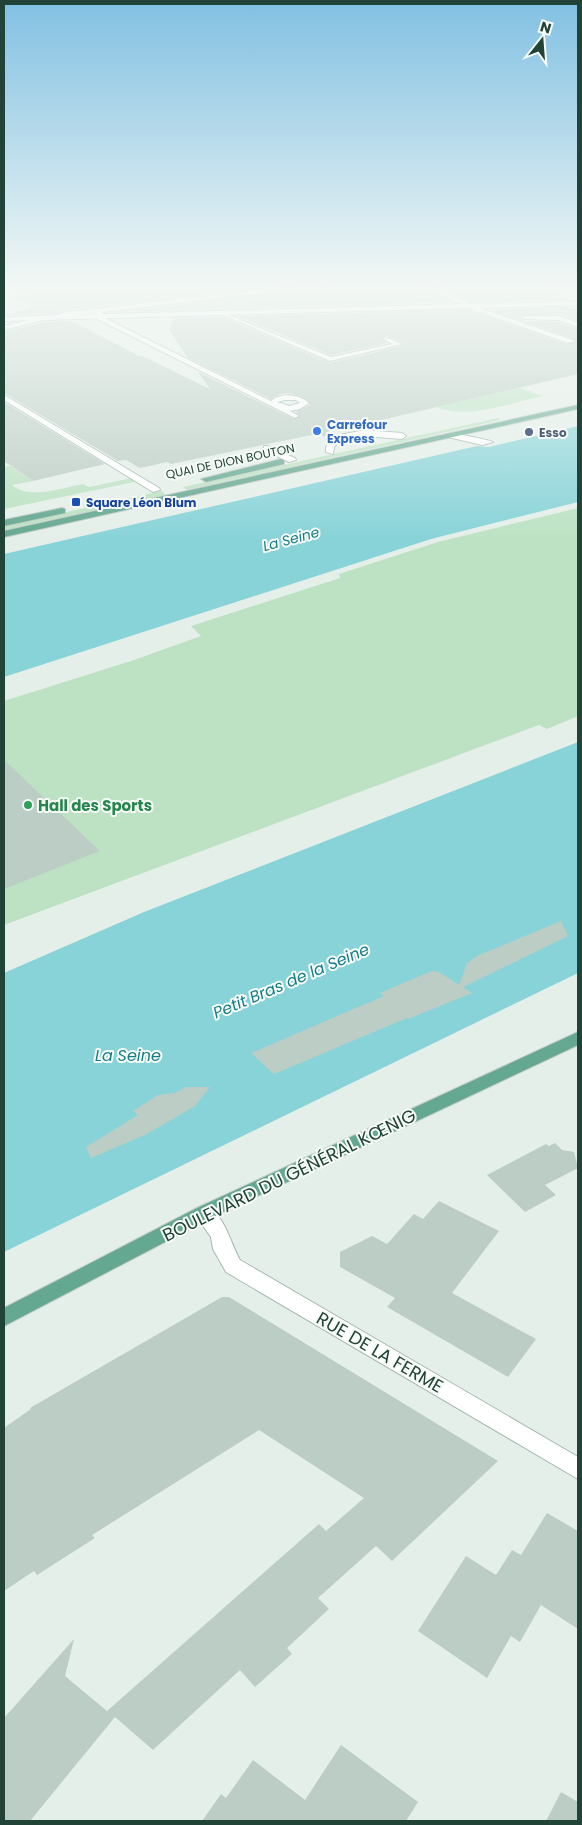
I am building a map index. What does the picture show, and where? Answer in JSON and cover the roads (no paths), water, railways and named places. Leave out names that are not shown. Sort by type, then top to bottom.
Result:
[{"type":"main road","name":"QUAI DE DION BOUTON","points":[[483,427],[518,416],[578,402]]},
{"type":"main road","name":"QUAI DE DION BOUTON","points":[[4,534],[578,407]]},
{"type":"main road","points":[[366,444],[412,433]]},
{"type":"main road","name":"QUAI DE DION BOUTON","points":[[311,456],[348,448]]},
{"type":"main road","name":"QUAI DE DION BOUTON","points":[[4,523],[301,458]]},
{"type":"main road","name":"BOULEVARD DU GÉNÉRAL KŒNIG","points":[[4,1318],[204,1213],[578,1038]]},
{"type":"street","points":[[207,370],[295,416]]},
{"type":"street","points":[[351,428],[364,433]]},
{"type":"street","points":[[327,433],[337,438],[364,433],[402,436]]},
{"type":"street","points":[[330,452],[330,447],[337,438]]},
{"type":"street","name":"RUE DE LA FERME","points":[[204,1213],[220,1235],[223,1248],[233,1266],[578,1469]]},
{"type":"lane","points":[[4,397],[156,490]]},
{"type":"lane","points":[[451,435],[482,443],[489,442]]},
{"type":"lane","points":[[267,448],[292,460]]},
{"type":"water","name":"La Seine","points":[[578,426],[578,502],[431,539],[4,677],[4,554],[477,446],[489,447]]},
{"type":"water","name":"La Seine","points":[[578,742],[578,973],[4,1252],[4,973],[144,912]]},
{"type":"tunnel","points":[[327,433],[295,416],[320,418],[351,427]]},
{"type":"place","name":"Carrefour Express","points":[[317,431]]},
{"type":"place","name":"Esso","points":[[529,432]]},
{"type":"place","name":"Square Léon Blum","points":[[76,502]]},
{"type":"place","name":"Hall des Sports","points":[[28,805]]},
{"type":"water label","name":"Petit Bras de la Seine","points":[[291,981]]}]
